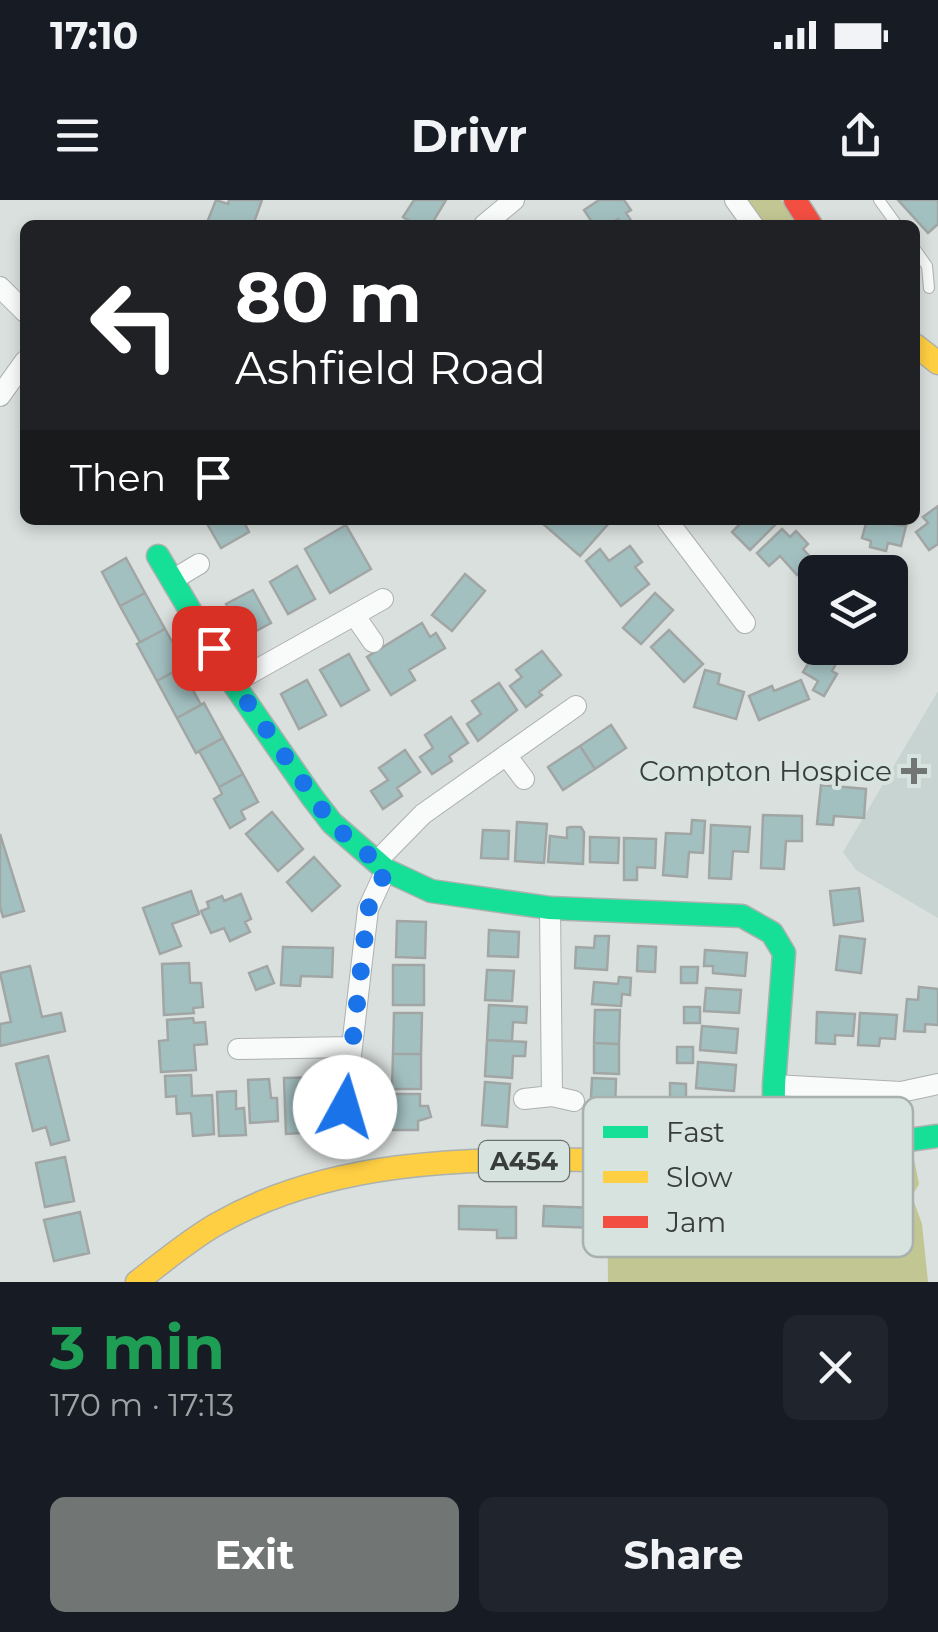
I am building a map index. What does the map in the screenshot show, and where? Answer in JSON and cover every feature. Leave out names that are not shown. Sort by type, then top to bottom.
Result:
[{"type":"main road","points":[[158,556],[234,683],[332,824],[381,866],[431,891],[550,908],[742,916],[772,934],[784,953],[774,1097]]},
{"type":"main road","name":"A454","points":[[913,1140],[938,1136]]},
{"type":"main road","name":"A454","points":[[136,1282],[190,1240],[230,1217],[273,1198],[344,1178],[455,1162],[583,1161]]},
{"type":"street","points":[[490,220],[514,200]]},
{"type":"street","points":[[0,286],[20,307]]},
{"type":"street","points":[[0,396],[20,368]]},
{"type":"street","points":[[671,525],[745,623]]},
{"type":"street","points":[[174,579],[198,564]]},
{"type":"street","points":[[234,683],[383,599]]},
{"type":"street","points":[[355,616],[373,642]]},
{"type":"street","points":[[349,1073],[368,909],[381,866],[423,814],[576,706]]},
{"type":"street","points":[[506,755],[524,779]]},
{"type":"street","points":[[550,908],[552,1096]]},
{"type":"street","points":[[238,1049],[350,1047]]},
{"type":"street","points":[[774,1085],[901,1092],[938,1084]]},
{"type":"street","points":[[524,1099],[552,1096],[574,1100]]},
{"type":"lane","points":[[878,200],[893,220]]},
{"type":"lane","points":[[920,256],[927,266],[929,288]]},
{"type":"path","points":[[340,1140],[349,1073]]},
{"type":"shaded area","name":"Compton Hospice","points":[[938,691],[938,918],[856,870],[843,852]]},
{"type":"green space","points":[[746,200],[781,200],[794,220],[760,220]]},
{"type":"green space","points":[[913,1159],[919,1184],[913,1194]]},
{"type":"green space","points":[[913,1199],[922,1224],[928,1282],[608,1282],[608,1257],[913,1257]]},
{"type":"building","points":[[216,200],[228,204],[229,200],[262,200],[255,220],[208,220]]},
{"type":"building","points":[[414,200],[446,200],[434,220],[403,217]]},
{"type":"building","points":[[599,200],[624,200],[631,210],[626,213],[631,220],[591,220],[584,210]]},
{"type":"building","points":[[898,200],[938,200],[938,224],[928,233]]},
{"type":"building","points":[[938,506],[938,544],[929,550],[916,532],[928,523],[923,517]]},
{"type":"building","points":[[208,525],[246,525],[249,532],[221,548]]},
{"type":"building","points":[[346,525],[371,569],[330,593],[305,549]]},
{"type":"building","points":[[544,525],[607,525],[580,556]]},
{"type":"building","points":[[739,525],[775,525],[750,550],[732,532]]},
{"type":"building","points":[[866,525],[906,526],[901,546],[888,543],[886,551],[870,547],[871,541],[862,538]]},
{"type":"building","points":[[782,529],[790,537],[796,531],[808,544],[803,549],[808,555],[798,555],[797,575],[780,556],[769,566],[757,553]]},
{"type":"building","points":[[630,546],[642,562],[635,567],[649,584],[621,606],[586,561],[600,549],[609,561]]},
{"type":"building","points":[[126,558],[145,593],[120,606],[102,572]]},
{"type":"building","points":[[297,566],[315,599],[288,614],[270,582]]},
{"type":"building","points":[[465,574],[485,591],[452,631],[432,615]]},
{"type":"building","points":[[253,590],[271,623],[243,638],[226,604]]},
{"type":"building","points":[[145,593],[165,629],[140,642],[120,606]]},
{"type":"building","points":[[655,593],[673,610],[641,644],[623,628]]},
{"type":"building","points":[[422,623],[430,637],[436,633],[445,648],[409,670],[415,680],[391,695],[367,657]]},
{"type":"building","points":[[165,629],[185,665],[157,681],[137,644]]},
{"type":"building","points":[[669,630],[703,664],[684,682],[651,647]]},
{"type":"building","points":[[542,651],[561,675],[526,707],[510,686],[522,677],[516,670]]},
{"type":"building","points":[[349,654],[369,690],[341,706],[320,670]]},
{"type":"building","points":[[807,665],[835,665],[832,671],[837,674],[824,696],[813,690],[818,681],[803,672]]},
{"type":"building","points":[[181,668],[201,705],[177,718],[157,681]]},
{"type":"building","points":[[705,670],[720,674],[718,684],[744,692],[736,719],[694,707]]},
{"type":"building","points":[[307,680],[326,715],[299,729],[281,694]]},
{"type":"building","points":[[801,680],[809,699],[759,720],[749,696]]},
{"type":"building","points":[[499,683],[517,710],[478,741],[467,724],[481,714],[472,701]]},
{"type":"building","points":[[204,703],[223,738],[196,753],[177,718]]},
{"type":"building","points":[[451,717],[468,743],[449,756],[452,761],[432,774],[420,757],[433,748],[425,735]]},
{"type":"building","points":[[611,725],[626,748],[595,769],[580,746]]},
{"type":"building","points":[[223,738],[243,774],[219,787],[199,751]]},
{"type":"building","points":[[580,746],[595,769],[563,790],[548,767]]},
{"type":"building","points":[[405,750],[420,772],[397,788],[402,796],[383,809],[371,791],[388,780],[379,768]]},
{"type":"building","points":[[243,774],[258,802],[241,811],[245,819],[230,828],[214,799],[222,794],[219,787]]},
{"type":"building","points":[[821,785],[866,789],[864,818],[834,816],[833,825],[817,824]]},
{"type":"building","points":[[272,812],[303,849],[278,871],[246,834]]},
{"type":"building","points":[[763,815],[802,816],[802,841],[786,841],[784,869],[761,868]]},
{"type":"building","points":[[692,820],[705,821],[703,853],[689,852],[687,877],[663,875],[666,833],[691,834]]},
{"type":"building","points":[[517,822],[547,824],[544,863],[515,861]]},
{"type":"building","points":[[711,825],[750,827],[748,852],[733,851],[731,879],[709,878]]},
{"type":"building","points":[[570,827],[581,827],[584,832],[583,864],[548,862],[550,836],[567,838]]},
{"type":"building","points":[[483,830],[509,831],[508,859],[481,858]]},
{"type":"building","points":[[0,834],[24,911],[3,917],[0,907]]},
{"type":"building","points":[[590,837],[619,838],[618,863],[590,862]]},
{"type":"building","points":[[624,838],[656,839],[655,868],[637,867],[637,880],[624,880]]},
{"type":"building","points":[[314,857],[340,886],[312,911],[287,882]]},
{"type":"building","points":[[859,888],[863,921],[834,925],[830,891]]},
{"type":"building","points":[[191,891],[199,914],[172,924],[181,946],[160,954],[143,908]]},
{"type":"building","points":[[241,894],[251,919],[245,922],[250,932],[230,941],[224,928],[211,933],[201,911],[209,908],[207,902]]},
{"type":"building","points":[[397,921],[426,922],[425,958],[396,957]]},
{"type":"building","points":[[489,930],[519,932],[518,957],[488,956]]},
{"type":"building","points":[[595,936],[609,936],[607,970],[575,968],[576,947],[594,948]]},
{"type":"building","points":[[840,936],[865,939],[861,973],[836,970]]},
{"type":"building","points":[[638,946],[656,947],[655,972],[637,971]]},
{"type":"building","points":[[283,947],[333,948],[332,977],[301,976],[300,986],[281,985]]},
{"type":"building","points":[[705,950],[747,953],[745,976],[713,973],[713,966],[704,966]]},
{"type":"building","points":[[189,963],[190,983],[201,983],[203,1007],[193,1008],[194,1013],[164,1015],[162,964]]},
{"type":"building","points":[[393,965],[424,965],[424,1005],[393,1005]]},
{"type":"building","points":[[30,966],[42,1017],[61,1013],[65,1031],[0,1046],[0,1024],[11,1022],[0,973]]},
{"type":"building","points":[[267,966],[274,983],[256,990],[249,973]]},
{"type":"building","points":[[681,967],[698,967],[697,983],[681,983]]},
{"type":"building","points":[[487,970],[514,971],[512,1001],[485,1000]]},
{"type":"building","points":[[619,977],[631,978],[630,995],[622,994],[621,1006],[592,1004],[594,982],[618,984]]},
{"type":"building","points":[[919,987],[938,989],[938,1025],[925,1024],[925,1032],[904,1031],[907,999],[918,1000]]},
{"type":"building","points":[[706,988],[741,990],[739,1013],[704,1011]]},
{"type":"building","points":[[489,1005],[527,1007],[526,1023],[513,1022],[512,1041],[487,1040]]},
{"type":"building","points":[[684,1007],[700,1007],[700,1023],[684,1023]]},
{"type":"building","points":[[595,1010],[620,1010],[619,1044],[594,1043]]},
{"type":"building","points":[[817,1012],[855,1014],[853,1036],[835,1035],[835,1044],[816,1043]]},
{"type":"building","points":[[394,1013],[422,1013],[421,1054],[393,1054]]},
{"type":"building","points":[[860,1013],[897,1015],[895,1039],[880,1038],[879,1046],[858,1045]]},
{"type":"building","points":[[193,1018],[194,1023],[205,1022],[207,1044],[194,1045],[196,1070],[161,1072],[159,1041],[168,1040],[167,1020]]},
{"type":"building","points":[[702,1026],[738,1029],[736,1053],[700,1050]]},
{"type":"building","points":[[487,1040],[526,1042],[525,1056],[513,1056],[512,1078],[485,1076]]},
{"type":"building","points":[[594,1043],[619,1044],[619,1074],[594,1073]]},
{"type":"building","points":[[677,1047],[693,1047],[693,1063],[677,1063]]},
{"type":"building","points":[[393,1054],[421,1054],[421,1089],[392,1089]]},
{"type":"building","points":[[48,1056],[69,1140],[51,1145],[46,1127],[33,1131],[16,1064]]},
{"type":"building","points":[[698,1062],[736,1065],[734,1091],[696,1088]]},
{"type":"building","points":[[191,1075],[192,1096],[212,1095],[214,1134],[193,1136],[191,1113],[177,1114],[176,1096],[166,1097],[165,1076]]},
{"type":"building","points":[[332,1077],[333,1101],[314,1102],[315,1132],[286,1134],[284,1078]]},
{"type":"building","points":[[592,1078],[616,1079],[615,1097],[591,1097]]},
{"type":"building","points":[[269,1079],[271,1098],[277,1098],[278,1121],[250,1123],[248,1080]]},
{"type":"building","points":[[485,1082],[510,1084],[507,1127],[482,1125]]},
{"type":"building","points":[[670,1083],[686,1084],[686,1097],[670,1097]]},
{"type":"building","points":[[236,1091],[236,1109],[244,1108],[246,1135],[219,1136],[217,1092]]},
{"type":"building","points":[[389,1094],[420,1094],[420,1106],[428,1106],[431,1117],[418,1121],[418,1130],[389,1130]]},
{"type":"building","points":[[351,1116],[369,1117],[369,1136],[351,1135]]},
{"type":"building","points":[[65,1157],[74,1201],[45,1207],[36,1163]]},
{"type":"building","points":[[459,1206],[516,1207],[516,1238],[497,1238],[497,1230],[459,1229]]},
{"type":"building","points":[[544,1206],[583,1207],[583,1227],[543,1226]]},
{"type":"building","points":[[80,1212],[89,1253],[54,1261],[44,1220]]},
{"type":"traffic: fast","points":[[158,556],[233,683],[312,797],[332,823],[386,870],[431,891],[550,908],[742,916],[772,933],[784,953],[774,1097]]},
{"type":"traffic: fast","points":[[913,1139],[938,1136]]},
{"type":"traffic: slow","points":[[920,349],[938,363]]},
{"type":"traffic: slow","points":[[137,1282],[217,1224],[305,1187],[351,1175],[447,1162],[583,1160]]},
{"type":"traffic: jam","points":[[795,200],[808,220]]},
{"type":"place","name":"Compton Hospice","points":[[914,771]]},
{"type":"route","points":[[214,648],[332,824],[386,870],[368,909],[345,1107]]}]
